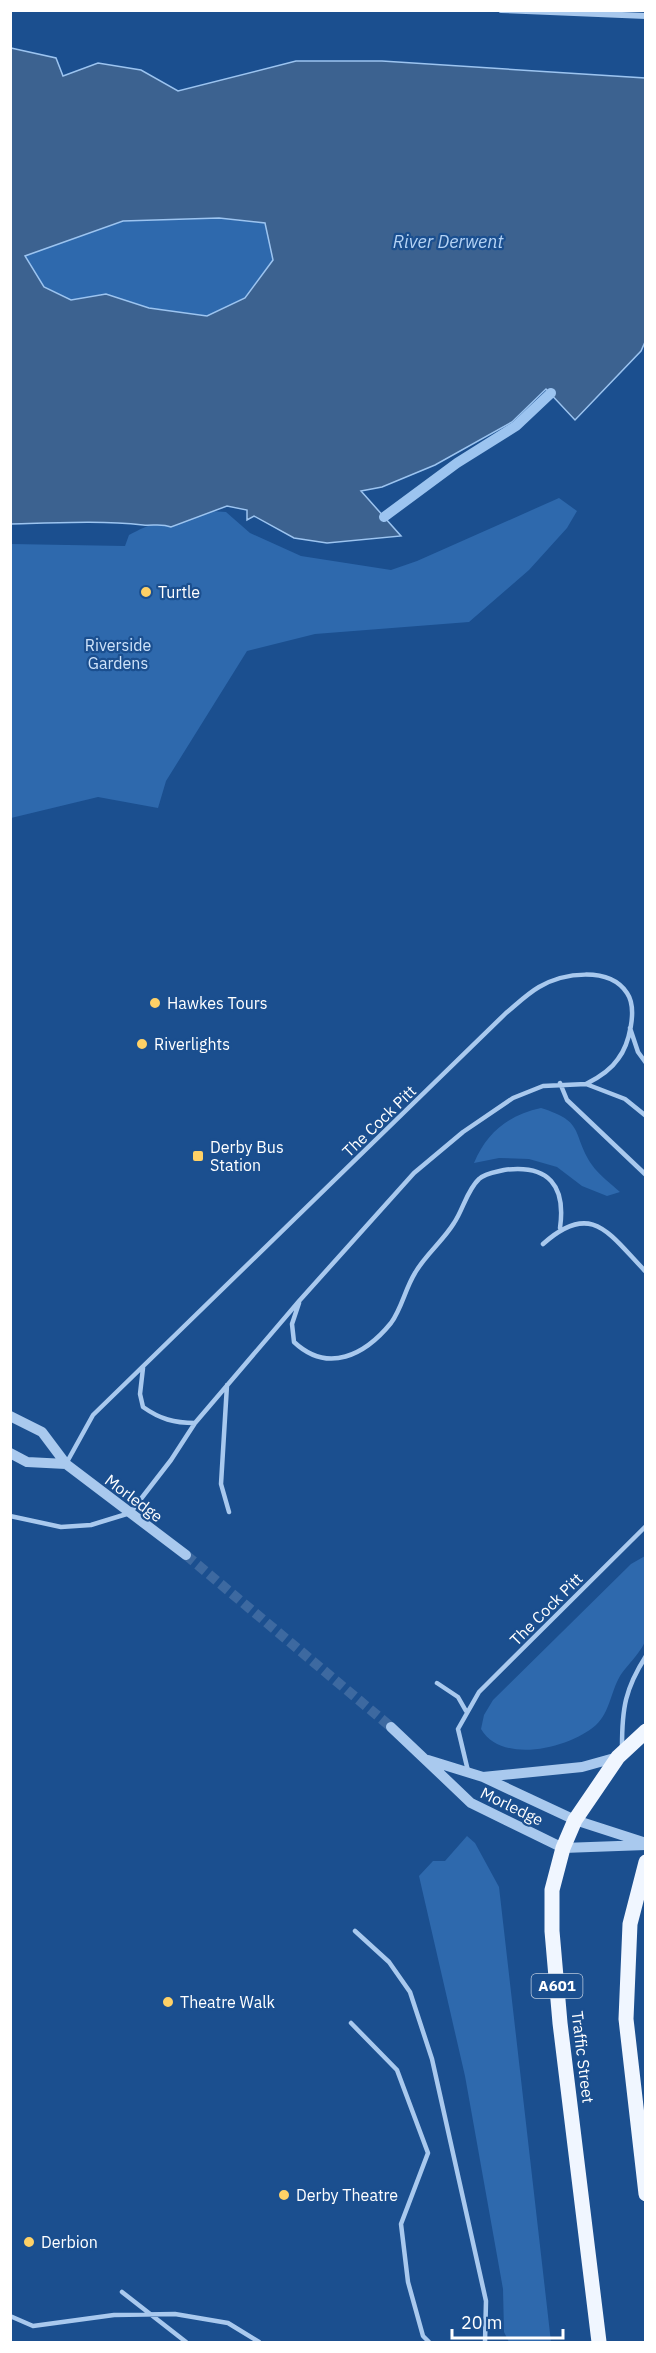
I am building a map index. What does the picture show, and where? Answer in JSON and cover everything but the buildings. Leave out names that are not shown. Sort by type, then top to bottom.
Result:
[{"type":"main road","name":"Traffic Street","points":[[599,2343],[560,2023],[552,1931],[552,1890],[563,1848],[575,1820],[620,1755],[645,1731]]},
{"type":"main road","points":[[645,1862],[630,1924],[626,1971],[626,2019],[645,2194]]},
{"type":"street","points":[[501,10],[645,16]]},
{"type":"street","name":"Morledge","points":[[10,1416],[42,1432],[66,1464],[186,1555]]},
{"type":"street","points":[[10,1453],[27,1462],[66,1464]]},
{"type":"street","name":"Morledge","points":[[391,1727],[428,1760],[452,1788],[471,1803],[563,1848]]},
{"type":"street","points":[[483,1778],[582,1767],[620,1755]]},
{"type":"street","name":"Morledge","points":[[428,1760],[468,1772],[575,1820],[645,1844]]},
{"type":"street","points":[[563,1848],[645,1844]]},
{"type":"lane","name":"The Cock Pitt","points":[[66,1464],[93,1415],[506,1013],[539,987],[576,975],[599,976],[617,982],[629,995],[630,1028],[645,1063]]},
{"type":"lane","name":"The Cock Pitt","points":[[586,1084],[602,1076],[619,1058],[630,1028]]},
{"type":"lane","points":[[560,1083],[567,1100],[645,1175]]},
{"type":"lane","points":[[10,1516],[61,1527],[91,1525],[130,1513],[171,1460],[195,1423],[300,1300],[414,1173],[463,1132],[513,1098],[543,1086],[560,1083],[586,1084],[625,1098],[645,1116]]},
{"type":"lane","points":[[300,1300],[292,1324],[294,1342],[305,1353],[322,1358],[344,1358],[361,1352],[391,1322],[415,1273],[455,1222],[479,1178],[492,1172],[527,1169],[546,1176],[558,1189],[563,1207],[560,1228]]},
{"type":"lane","points":[[543,1244],[560,1228],[577,1221],[593,1223],[645,1272]]},
{"type":"lane","points":[[143,1368],[140,1394],[143,1407],[157,1418],[175,1423],[195,1423]]},
{"type":"lane","points":[[227,1385],[221,1484],[229,1512]]},
{"type":"lane","name":"The Cock Pitt","points":[[468,1772],[458,1729],[466,1711],[479,1692],[645,1526]]},
{"type":"lane","points":[[620,1755],[622,1718],[629,1682],[645,1656]]},
{"type":"lane","points":[[437,1683],[458,1697],[466,1711]]},
{"type":"lane","points":[[355,1931],[389,1962],[410,1992],[432,2059],[486,2301],[485,2343]]},
{"type":"lane","points":[[351,2023],[396,2070],[428,2153],[401,2224],[408,2282],[423,2336],[429,2343]]},
{"type":"lane","points":[[122,2292],[186,2343]]},
{"type":"lane","points":[[10,2316],[33,2326],[114,2315],[175,2314],[228,2323],[258,2343]]},
{"type":"green space","points":[[219,218],[265,223],[273,260],[245,298],[207,316],[149,308],[106,294],[71,300],[44,287],[25,256],[124,221]]},
{"type":"green space","name":"Riverside Gardens","points":[[559,498],[577,511],[567,528],[529,570],[469,622],[315,634],[247,651],[166,781],[158,808],[98,797],[11,818],[11,544],[125,546],[129,535],[149,526],[160,524],[171,527],[211,511],[226,512],[250,533],[301,556],[391,570],[417,561]]},
{"type":"green space","points":[[541,1108],[565,1118],[571,1124],[592,1165],[620,1192],[607,1196],[582,1186],[557,1167],[529,1159],[499,1158],[474,1163],[485,1142],[500,1127],[519,1115]]},
{"type":"green space","points":[[645,1556],[648,1609],[646,1638],[638,1653],[620,1676],[601,1720],[584,1733],[554,1746],[520,1750],[504,1747],[491,1740],[481,1729],[484,1715],[493,1700],[631,1564]]},
{"type":"green space","points":[[467,1836],[475,1843],[499,1887],[551,2342],[509,2342],[504,2332],[503,2289],[465,2076],[419,1876],[433,1861],[445,1861]]},
{"type":"water","name":"River Derwent","points":[[11,48],[56,58],[63,76],[98,63],[141,70],[178,91],[296,61],[382,61],[645,78],[645,342],[641,351],[575,420],[546,389],[512,422],[435,465],[382,487],[361,491],[401,536],[327,543],[294,538],[254,516],[247,520],[247,510],[227,506],[171,527],[93,522],[11,524]],"holes":[[[219,218],[265,223],[273,260],[245,298],[207,316],[149,308],[106,294],[71,300],[44,287],[25,256],[123,221]]]},
{"type":"waterway","points":[[384,517],[457,463],[516,426],[551,393]]},
{"type":"tunnel","points":[[186,1555],[391,1727]]},
{"type":"place","name":"Turtle","points":[[146,592]]},
{"type":"place","name":"Hawkes Tours","points":[[155,1003]]},
{"type":"place","name":"Riverlights","points":[[142,1044]]},
{"type":"place","name":"Derby Bus Station","points":[[198,1156]]},
{"type":"place","name":"Theatre Walk","points":[[168,2002]]},
{"type":"place","name":"Derby Theatre","points":[[284,2195]]},
{"type":"place","name":"Derbion","points":[[29,2242]]}]
